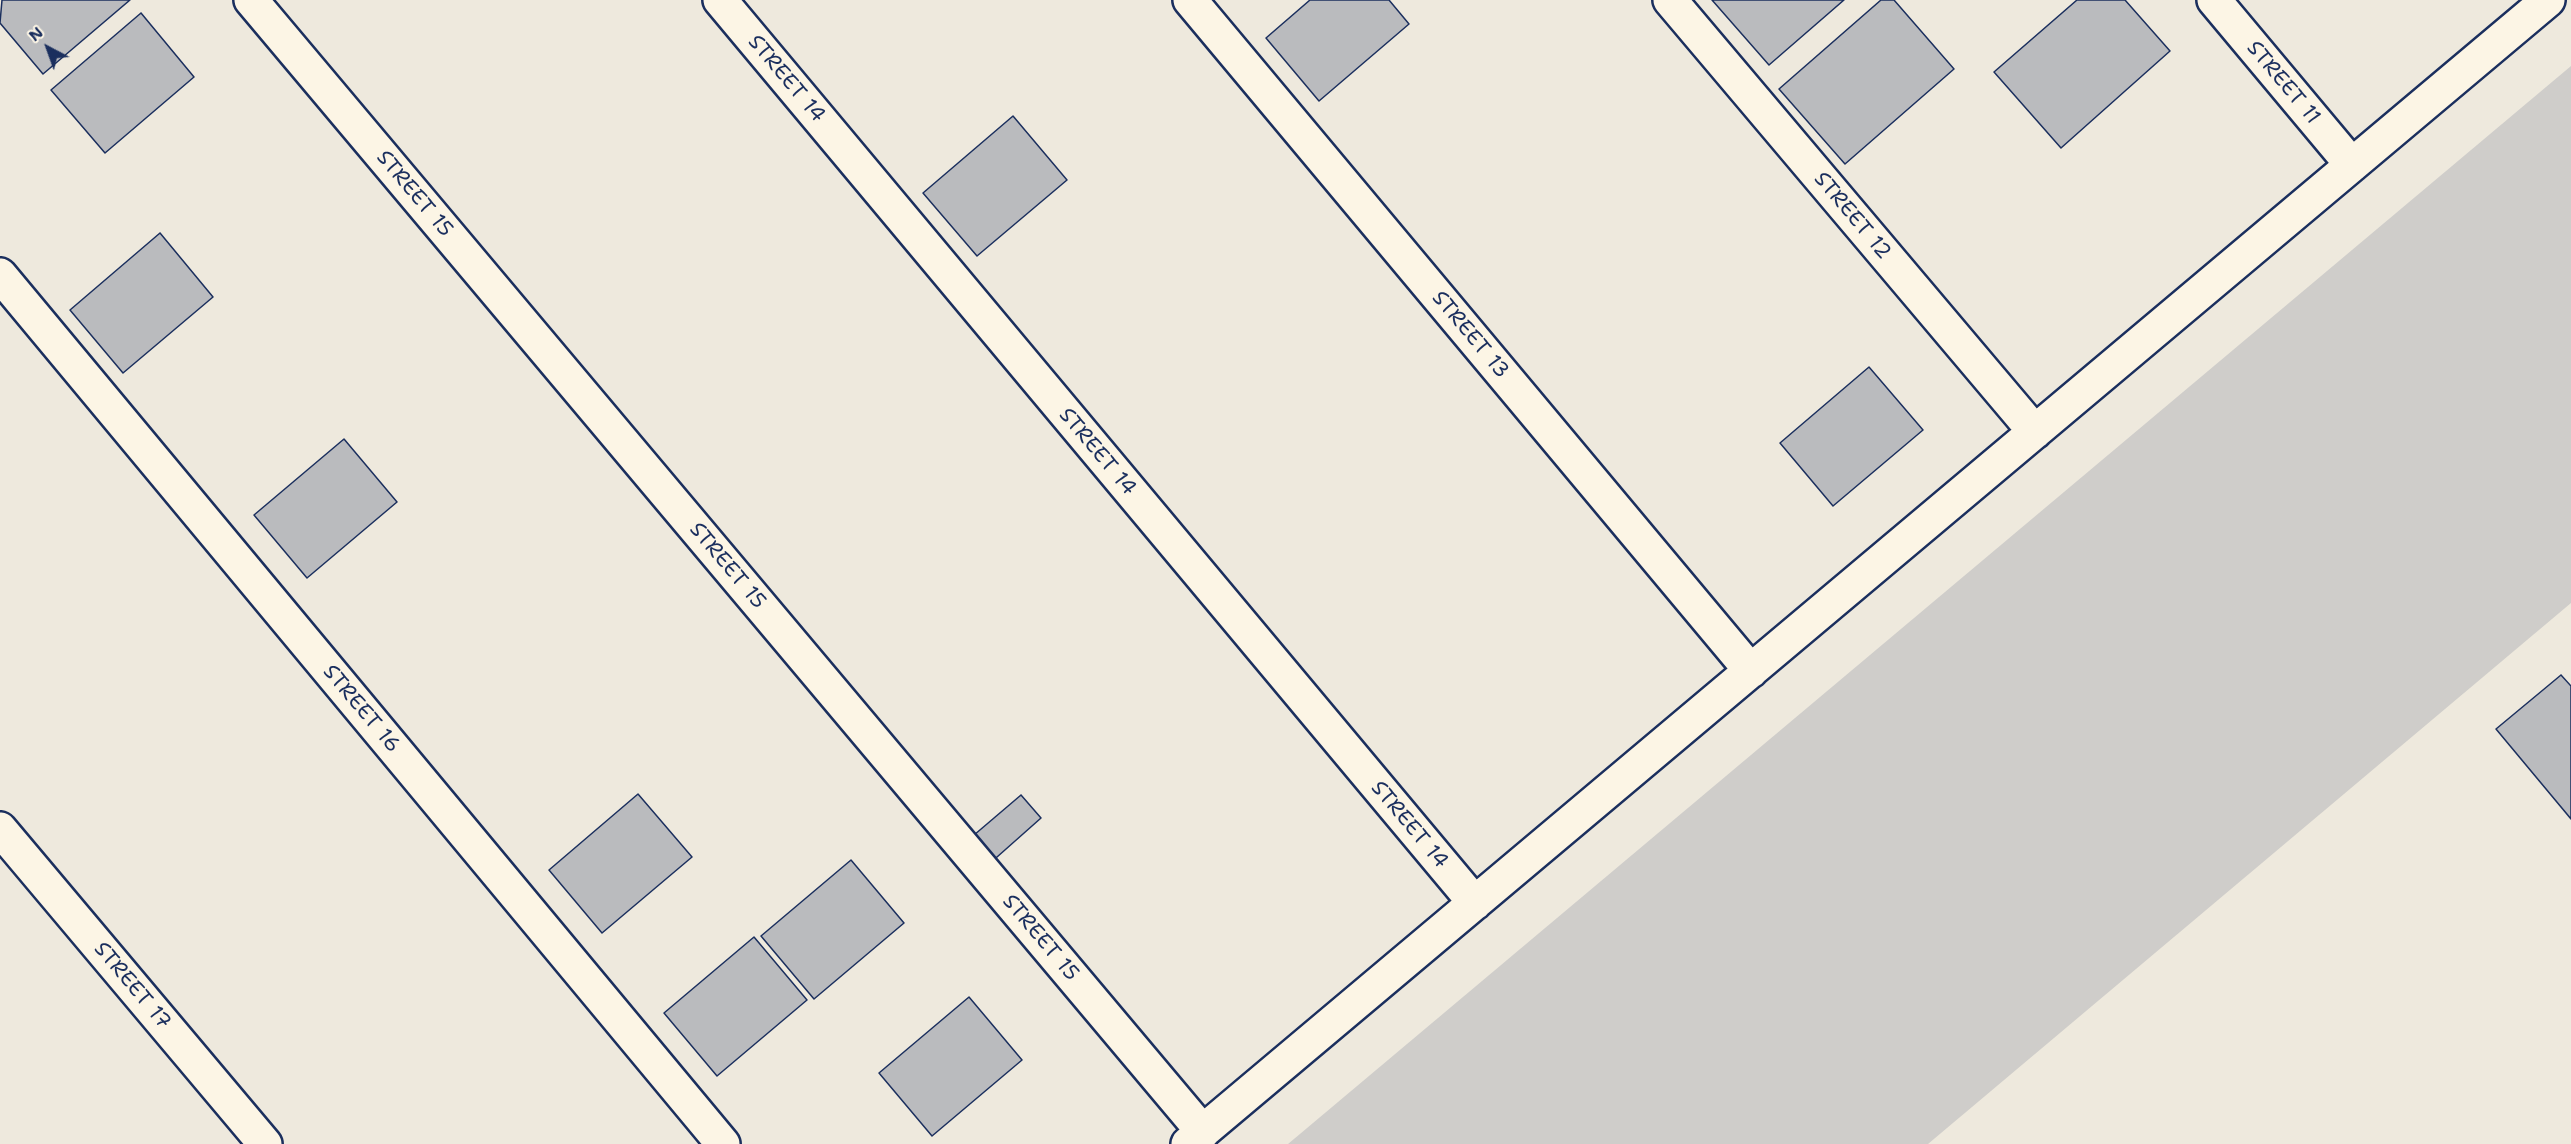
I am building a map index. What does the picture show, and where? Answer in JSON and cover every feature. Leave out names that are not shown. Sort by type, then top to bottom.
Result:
[{"type":"street","name":"STREET 15","points":[[251,0],[1196,1138]]},
{"type":"street","name":"STREET 14","points":[[720,0],[1475,903]]},
{"type":"street","name":"STREET 13","points":[[1190,0],[1751,671]]},
{"type":"street","name":"STREET 12","points":[[1670,0],[2035,432]]},
{"type":"street","name":"STREET 11","points":[[2214,0],[2352,165]]},
{"type":"street","points":[[1196,1138],[2548,0]]},
{"type":"street","name":"STREET 16","points":[[0,275],[723,1144]]},
{"type":"street","name":"STREET 17","points":[[0,829],[265,1144]]},
{"type":"shaded area","points":[[2571,66],[2571,603],[1928,1144],[1288,1144]]},
{"type":"building","points":[[2,0],[130,0],[43,74],[0,23]]},
{"type":"building","points":[[1310,0],[1389,0],[1409,24],[1319,101],[1266,38]]},
{"type":"building","points":[[1712,0],[1844,0],[1769,65]]},
{"type":"building","points":[[1881,0],[1894,0],[1954,69],[1845,164],[1779,89]]},
{"type":"building","points":[[2077,0],[2125,0],[2170,51],[2061,148],[1994,72]]},
{"type":"building","points":[[141,13],[194,77],[105,153],[51,90]]},
{"type":"building","points":[[1013,116],[1067,180],[977,256],[923,193]]},
{"type":"building","points":[[160,233],[213,297],[123,373],[70,310]]},
{"type":"building","points":[[1869,367],[1923,430],[1833,506],[1780,443]]},
{"type":"building","points":[[344,439],[397,502],[307,578],[254,515]]},
{"type":"building","points":[[2561,675],[2571,686],[2571,819],[2496,729]]},
{"type":"building","points":[[638,794],[692,857],[602,933],[549,870]]},
{"type":"building","points":[[1021,795],[1041,818],[988,865],[967,841]]},
{"type":"building","points":[[851,860],[904,923],[814,999],[761,936]]},
{"type":"building","points":[[754,937],[807,1000],[717,1076],[664,1013]]},
{"type":"building","points":[[969,997],[1022,1060],[932,1136],[879,1073]]}]
